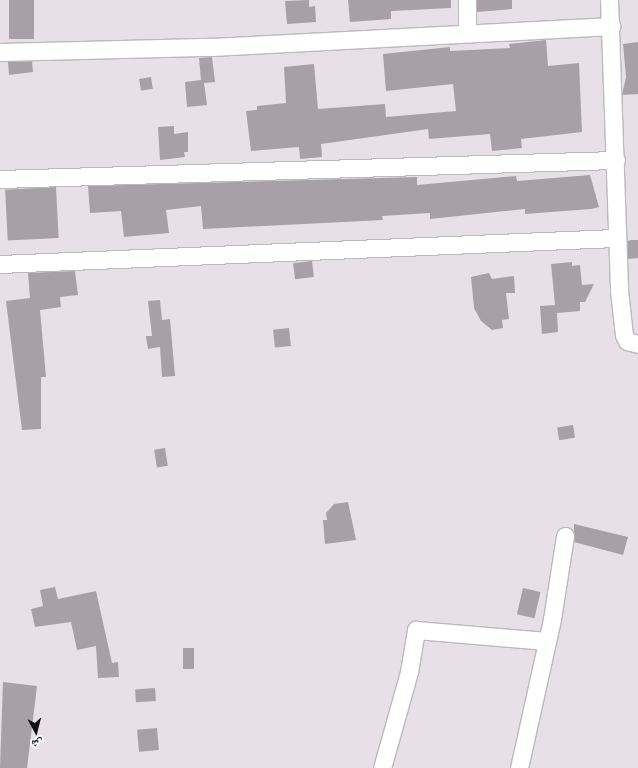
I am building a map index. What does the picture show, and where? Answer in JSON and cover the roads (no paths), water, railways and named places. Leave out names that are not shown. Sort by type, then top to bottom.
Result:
[{"type":"street","points":[[467,0],[468,33]]},
{"type":"street","points":[[609,0],[616,160],[615,238],[624,335],[627,341],[638,344]]},
{"type":"street","points":[[0,52],[212,47],[611,26]]},
{"type":"street","points":[[0,179],[616,160]]},
{"type":"street","points":[[0,264],[615,238]]},
{"type":"street","points":[[520,768],[547,641],[565,536]]},
{"type":"street","points":[[382,768],[409,672],[416,630],[547,641]]}]
